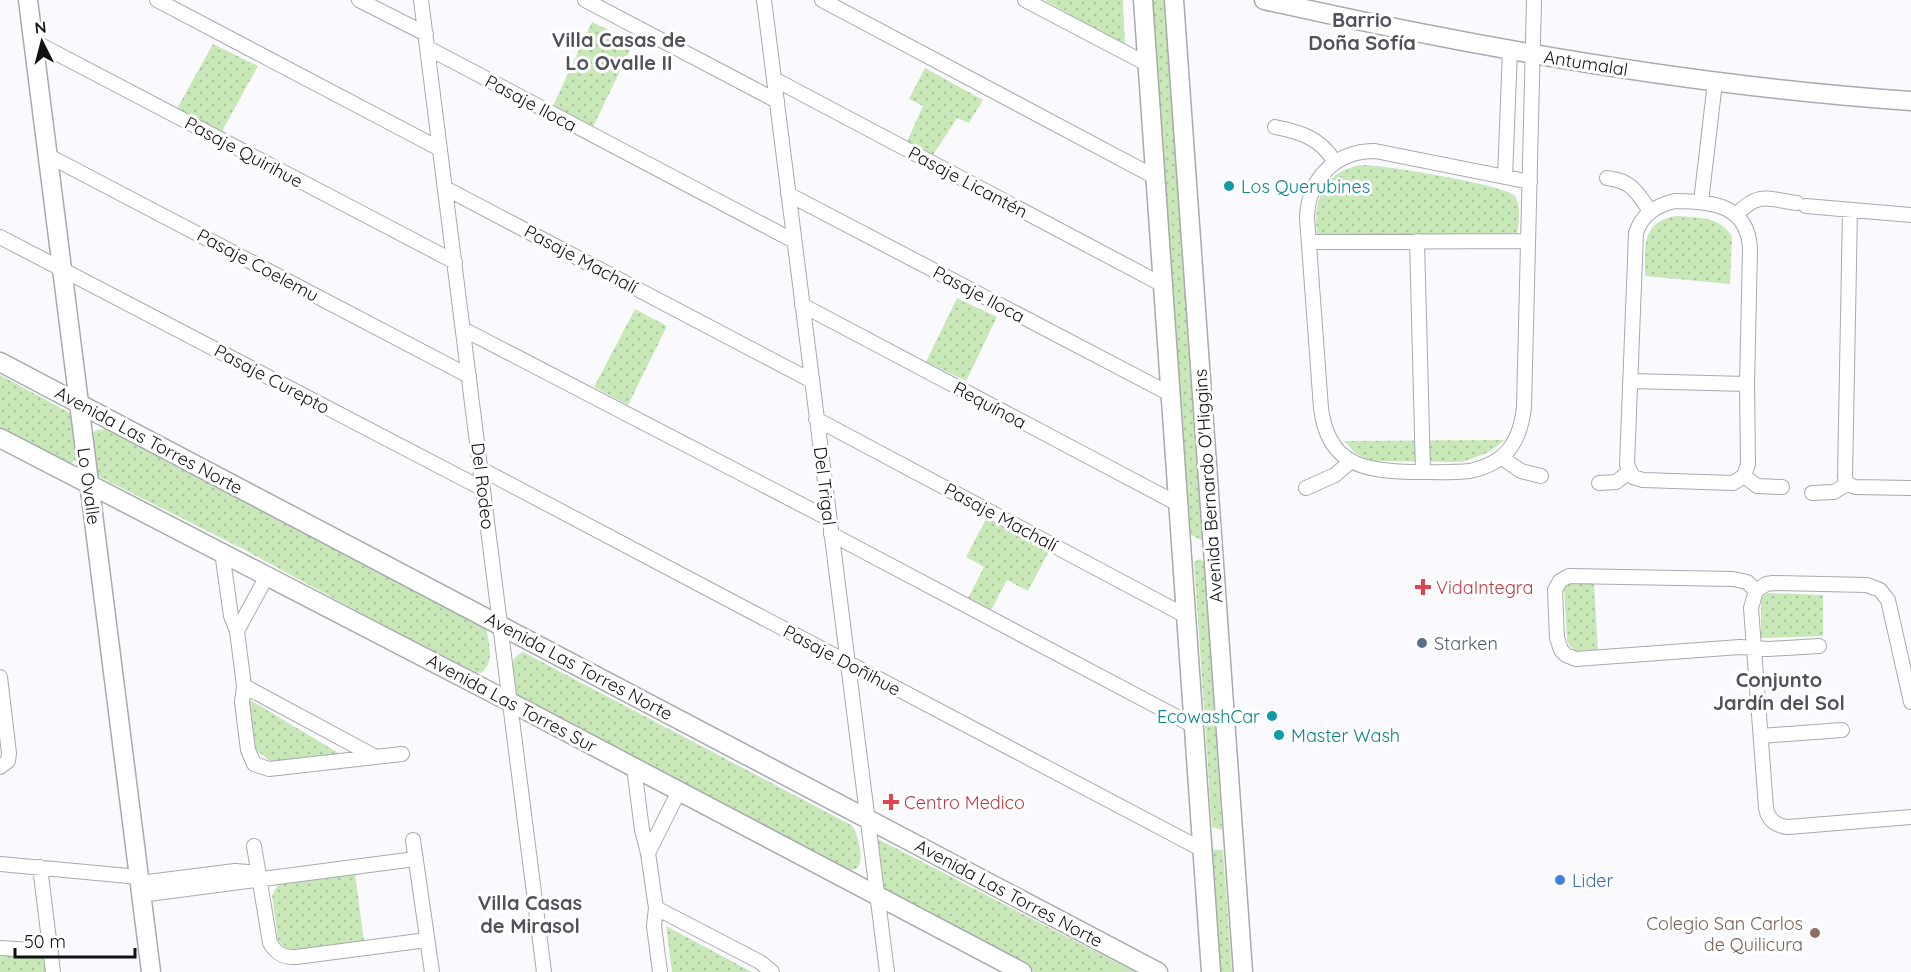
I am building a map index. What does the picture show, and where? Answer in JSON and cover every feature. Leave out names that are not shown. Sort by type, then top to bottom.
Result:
[{"type":"street","name":"Lo Ovalle","points":[[28,0],[151,972]]},
{"type":"street","points":[[158,0],[440,149]]},
{"type":"street","name":"Pasaje Iloca","points":[[359,0],[427,41],[794,241]]},
{"type":"street","name":"Del Rodeo","points":[[421,0],[544,972]]},
{"type":"street","points":[[585,0],[777,101]]},
{"type":"street","name":"Del Trigal","points":[[764,0],[887,972]]},
{"type":"street","points":[[822,0],[1155,177]]},
{"type":"street","points":[[1025,0],[1147,64]]},
{"type":"street","name":"Avenida Bernardo O'Higgins","points":[[1143,0],[1211,972]]},
{"type":"street","name":"Avenida Bernardo O'Higgins","points":[[1174,0],[1243,972]]},
{"type":"street","name":"Antumalal","points":[[1264,0],[1356,21],[1533,54],[1715,82],[1911,101]]},
{"type":"street","points":[[1530,182],[1375,151],[1354,153],[1335,162],[1318,178],[1309,198],[1307,218],[1322,417],[1334,445],[1351,461],[1376,470],[1470,471],[1482,469],[1502,458],[1515,441],[1523,420],[1530,182],[1534,0]]},
{"type":"street","name":"Pasaje Quirihue","points":[[33,41],[454,262]]},
{"type":"street","points":[[1505,177],[1509,50]]},
{"type":"street","name":"Pasaje Licantén","points":[[774,80],[1163,285]]},
{"type":"street","points":[[1701,202],[1715,82]]},
{"type":"street","points":[[1275,127],[1314,138],[1327,150],[1335,162]]},
{"type":"street","name":"Pasaje Coelemu","points":[[47,155],[469,376]]},
{"type":"street","points":[[1606,178],[1621,180],[1631,185],[1650,211]]},
{"type":"street","name":"Pasaje Machalí","points":[[445,188],[812,381]]},
{"type":"street","name":"Pasaje Iloca","points":[[788,194],[1170,394]]},
{"type":"street","points":[[1737,215],[1756,199],[1911,215]]},
{"type":"street","points":[[1701,202],[1724,207],[1737,215],[1746,228],[1750,249],[1748,464],[1744,476],[1733,483],[1643,480],[1633,477],[1629,472],[1627,461],[1632,381],[1635,241],[1638,226],[1650,211],[1665,203],[1701,202]]},
{"type":"street","points":[[1847,484],[1845,477],[1851,210]]},
{"type":"street","name":"Pasaje Curepto","points":[[0,237],[483,489]]},
{"type":"street","points":[[1417,241],[1423,472]]},
{"type":"street","points":[[1309,242],[1528,241]]},
{"type":"street","name":"Requínoa","points":[[802,305],[1178,504]]},
{"type":"street","points":[[463,329],[829,519]]},
{"type":"street","name":"Avenida Las Torres Norte","points":[[0,362],[1158,972]]},
{"type":"street","points":[[1632,381],[1747,384]]},
{"type":"street","name":"Pasaje Machalí","points":[[816,418],[1186,616]]},
{"type":"street","name":"Avenida Las Torres Sur","points":[[0,438],[89,482],[1022,972]]},
{"type":"street","points":[[1502,458],[1521,471],[1541,476]]},
{"type":"street","points":[[1306,488],[1335,476],[1351,461]]},
{"type":"street","name":"Pasaje Doñihue","points":[[481,469],[1203,850]]},
{"type":"street","points":[[1599,483],[1616,482],[1629,472]]},
{"type":"street","points":[[1744,476],[1757,486],[1782,487]]},
{"type":"street","points":[[1847,484],[1855,487],[1911,488]]},
{"type":"street","points":[[1812,493],[1834,492],[1844,488],[1847,484]]},
{"type":"street","points":[[831,534],[1209,742],[1226,736]]},
{"type":"street","points":[[222,552],[231,616],[237,631],[243,686],[242,702],[249,756],[258,767],[269,769],[402,754]]},
{"type":"street","points":[[1182,560],[1197,554],[1213,557]]},
{"type":"street","points":[[237,631],[267,576]]},
{"type":"street","points":[[1756,591],[1747,582],[1733,579],[1569,576],[1560,581],[1554,596],[1557,638],[1561,651],[1566,655],[1581,659],[1740,647],[1768,649],[1819,646]]},
{"type":"street","points":[[1911,702],[1889,606],[1880,590],[1867,585],[1773,583],[1766,584],[1756,591],[1751,602],[1766,808],[1769,818],[1773,822],[1788,827],[1911,817]]},
{"type":"street","points":[[0,677],[9,753],[3,765]]},
{"type":"street","points":[[243,686],[374,756]]},
{"type":"street","points":[[1761,736],[1842,730]]},
{"type":"street","points":[[634,767],[642,830],[648,853],[656,908],[654,926],[660,972]]},
{"type":"street","points":[[648,853],[680,792]]},
{"type":"street","points":[[413,840],[432,972]]},
{"type":"street","points":[[254,846],[270,943],[283,956],[296,957],[427,940]]},
{"type":"street","points":[[0,864],[40,867],[140,885],[238,883],[260,878],[415,859]]},
{"type":"street","points":[[40,867],[53,972]]},
{"type":"street","points":[[656,908],[766,965],[772,972]]},
{"type":"street","points":[[0,948],[51,951]]},
{"type":"green space","points":[[1044,0],[1123,0],[1125,45]]},
{"type":"green space","points":[[1165,0],[1203,541],[1191,535],[1151,2]]},
{"type":"green space","points":[[592,22],[634,42],[593,127],[552,108]]},
{"type":"green space","points":[[213,44],[258,66],[221,133],[175,112]]},
{"type":"green space","points":[[925,68],[983,100],[969,123],[957,118],[931,158],[906,144],[923,106],[909,99]]},
{"type":"green space","points":[[1361,165],[1441,176],[1507,191],[1515,196],[1518,204],[1517,233],[1515,235],[1319,237],[1316,222],[1317,210],[1323,189],[1338,174]]},
{"type":"green space","points":[[1677,216],[1708,219],[1722,225],[1727,230],[1732,237],[1730,284],[1645,276],[1646,246],[1651,230],[1657,223]]},
{"type":"green space","points":[[957,298],[997,317],[966,381],[926,362]]},
{"type":"green space","points":[[635,309],[667,326],[628,405],[594,387]]},
{"type":"green space","points":[[0,375],[72,414],[77,458],[69,465],[0,428]]},
{"type":"green space","points":[[109,429],[486,626],[490,658],[486,668],[481,673],[469,672],[243,549],[94,474],[92,435],[96,430]]},
{"type":"green space","points":[[1505,440],[1487,453],[1462,462],[1371,461],[1355,453],[1344,441]]},
{"type":"green space","points":[[986,519],[1049,551],[1028,591],[1007,580],[990,612],[967,600],[984,567],[966,557]]},
{"type":"green space","points":[[1200,559],[1205,562],[1222,830],[1212,827],[1194,562]]},
{"type":"green space","points":[[1572,582],[1594,584],[1598,650],[1575,652],[1567,641],[1564,588]]},
{"type":"green space","points":[[1768,593],[1823,595],[1823,636],[1761,638],[1761,598]]},
{"type":"green space","points":[[523,652],[851,825],[860,846],[857,868],[847,870],[515,697],[512,665],[517,655]]},
{"type":"green space","points":[[247,698],[340,754],[274,764],[255,749]]},
{"type":"green space","points":[[878,839],[1135,972],[1035,972],[883,890]]},
{"type":"green space","points":[[1207,849],[1223,850],[1232,972],[1218,972]]},
{"type":"green space","points":[[355,874],[364,941],[289,950],[278,941],[272,895],[279,883]]},
{"type":"green space","points":[[666,926],[752,972],[672,972]]},
{"type":"green space","points":[[0,952],[43,957],[46,972],[0,972]]},
{"type":"green space","points":[[1110,960],[1132,972],[1103,972]]},
{"type":"place","name":"Los Querubines","points":[[1229,186]]},
{"type":"place","name":"VidaIntegra","points":[[1423,587]]},
{"type":"place","name":"Starken","points":[[1422,643]]},
{"type":"place","name":"EcowashCar","points":[[1272,716]]},
{"type":"place","name":"Master Wash","points":[[1279,735]]},
{"type":"place","name":"Centro Medico","points":[[891,802]]},
{"type":"place","name":"Lider","points":[[1560,880]]},
{"type":"place","name":"Colegio San Carlos de Quilicura","points":[[1815,933]]},
{"type":"district","name":"Barrio Doña Sofía","points":[[1362,30]]},
{"type":"district","name":"Villa Casas de Lo Ovalle II","points":[[619,50]]},
{"type":"district","name":"Conjunto Jardín del Sol","points":[[1779,690]]},
{"type":"district","name":"Villa Casas de Mirasol","points":[[530,914]]}]
